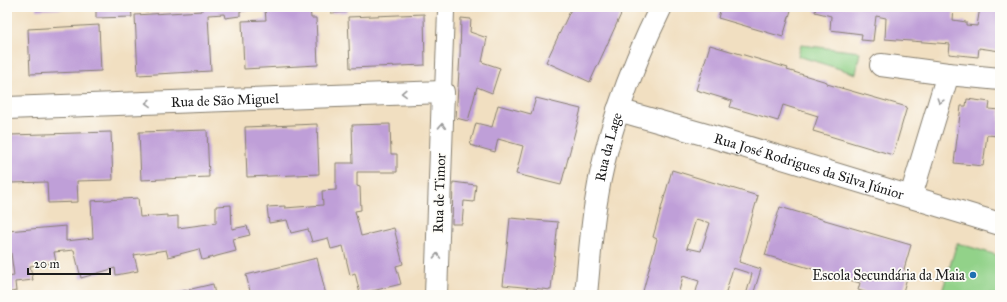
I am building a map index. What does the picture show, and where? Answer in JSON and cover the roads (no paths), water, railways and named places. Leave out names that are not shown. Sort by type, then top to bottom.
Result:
[{"type":"street","name":"Rua da Lage","points":[[586,295],[596,201],[605,155],[618,110],[650,30],[661,7]]},
{"type":"street","points":[[881,65],[1000,79]]},
{"type":"street","points":[[911,196],[948,74]]},
{"type":"street","name":"Rua de São Miguel","points":[[7,108],[443,92]]},
{"type":"street","name":"Rua de Timor","points":[[436,295],[443,92]]},
{"type":"street","name":"Rua José Rodrigues da Silva Júnior","points":[[618,110],[710,136],[1000,224]]},
{"type":"lane","points":[[443,92],[446,11]]},
{"type":"place","name":"Escola Secundária da Maia","points":[[973,275]]}]
